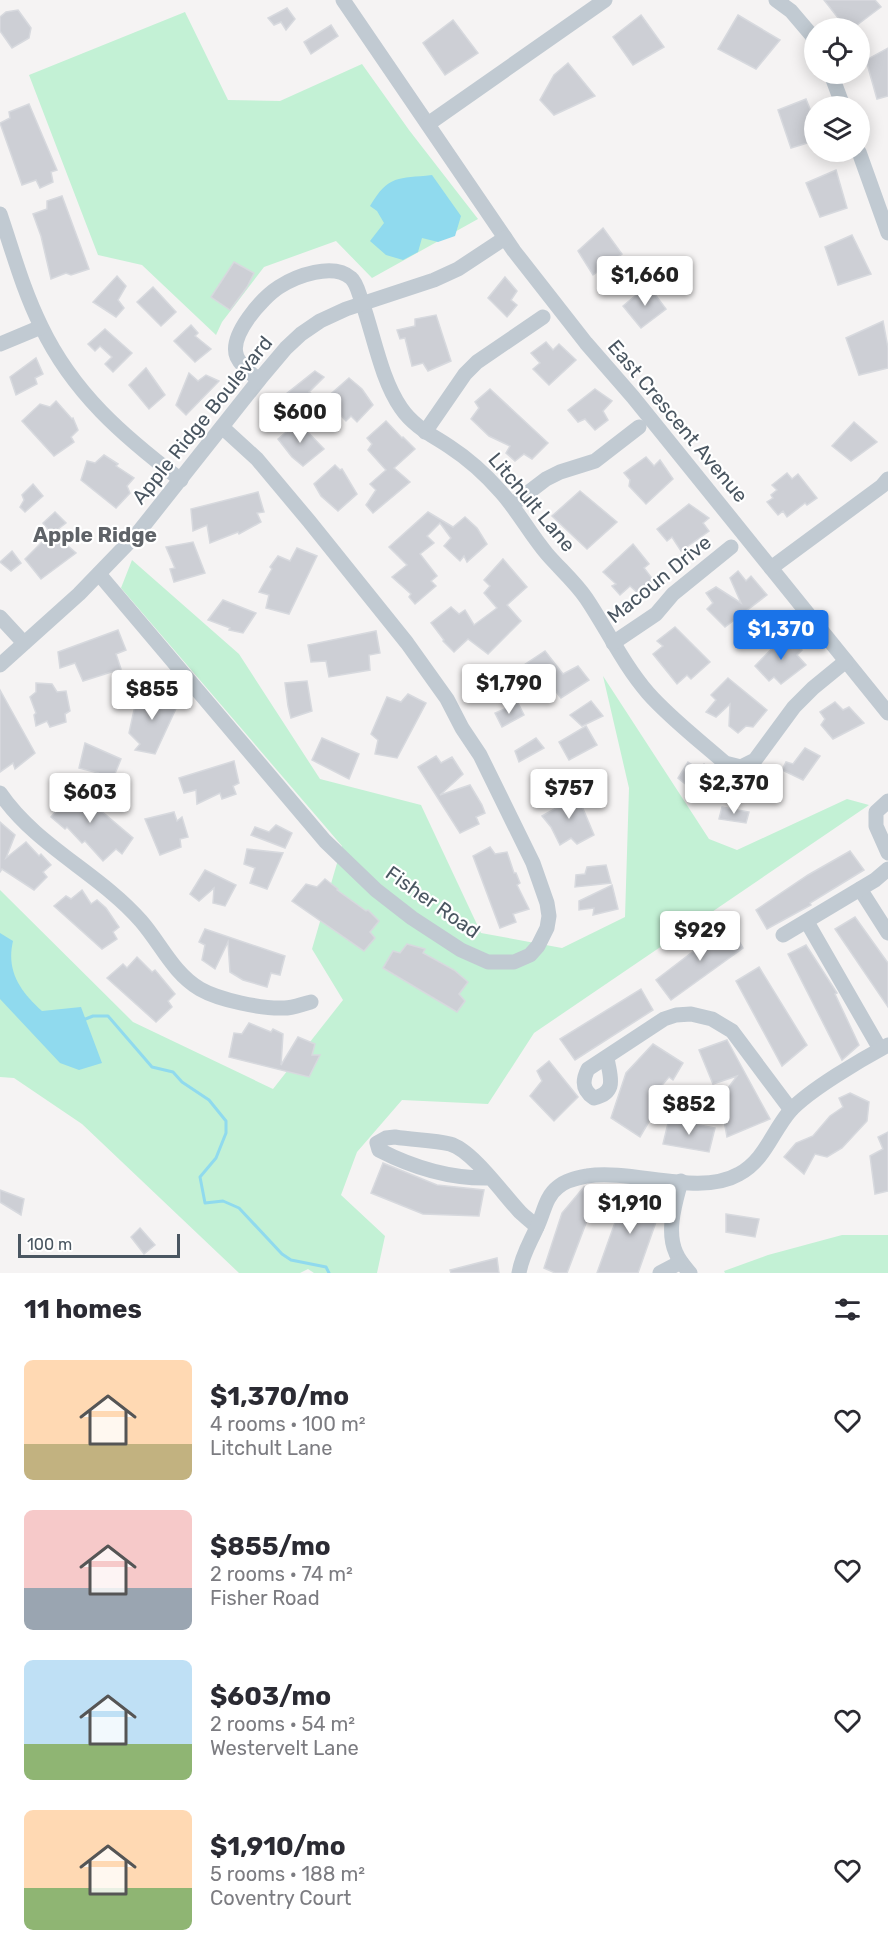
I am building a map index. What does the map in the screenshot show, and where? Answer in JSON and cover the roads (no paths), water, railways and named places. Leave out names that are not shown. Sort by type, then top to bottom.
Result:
[{"type":"street","name":"East Crescent Avenue","points":[[343,0],[505,238],[586,343],[633,397],[888,712]]},
{"type":"street","points":[[428,124],[605,0]]},
{"type":"street","points":[[776,0],[791,11],[804,26]]},
{"type":"street","points":[[863,162],[888,233]]},
{"type":"street","points":[[0,214],[29,300],[41,327],[69,374],[99,410],[135,445],[181,480]]},
{"type":"street","name":"Apple Ridge Boulevard","points":[[0,665],[99,574],[137,534],[259,380],[301,334],[320,321],[434,280],[458,269],[505,238]]},
{"type":"street","name":"Litchult Lane","points":[[259,380],[240,363],[236,355],[237,338],[252,313],[278,288],[310,274],[339,271],[352,278],[372,331],[385,378],[403,410],[425,432],[478,467],[512,505],[547,554],[584,596],[632,673],[649,695],[732,767],[741,767],[755,760],[794,707],[846,661]]},
{"type":"street","points":[[425,432],[465,374],[477,362],[543,317]]},
{"type":"street","points":[[0,344],[41,327]]},
{"type":"street","name":"Fisher Road","points":[[99,574],[325,841],[376,890],[451,944],[488,962],[514,962],[530,955],[538,946],[547,927],[549,916],[533,862],[484,764],[447,699],[407,643],[309,521],[256,459],[222,427]]},
{"type":"street","points":[[512,505],[546,479],[595,461],[639,427]]},
{"type":"street","points":[[771,568],[882,486],[888,479]]},
{"type":"street","name":"Macoun Drive","points":[[614,643],[656,614],[673,594],[731,547]]},
{"type":"street","points":[[0,616],[24,643]]},
{"type":"street","points":[[0,793],[17,815],[35,832],[118,897],[142,922],[171,964],[187,981],[203,991],[262,1008],[286,1008],[311,1002]]},
{"type":"street","points":[[888,801],[876,812],[876,826],[888,853]]},
{"type":"street","points":[[783,935],[876,880],[888,869]]},
{"type":"street","points":[[860,889],[888,933]]},
{"type":"street","points":[[519,1273],[522,1259],[550,1195],[567,1181],[602,1174],[708,1184],[727,1180],[740,1174],[762,1155],[791,1110],[818,1089],[884,1047],[807,922]]},
{"type":"street","points":[[607,1057],[664,1019],[691,1014],[712,1018],[732,1031],[791,1110]]},
{"type":"street","points":[[490,1178],[440,1174],[401,1162],[379,1150],[377,1143],[386,1138],[395,1137],[451,1144],[462,1150],[490,1178],[521,1213],[537,1227]]},
{"type":"street","points":[[660,1273],[686,1268],[676,1254],[672,1228],[673,1213],[681,1181]]},
{"type":"water","points":[[432,175],[461,216],[455,236],[438,242],[422,238],[418,252],[403,260],[386,255],[370,241],[384,223],[377,211],[370,206],[383,188],[395,180]]},
{"type":"water","points":[[0,933],[13,941],[11,962],[13,971],[21,988],[42,1011],[81,1007],[102,1063],[79,1070],[60,1063],[0,999]]},
{"type":"waterway","points":[[83,1020],[93,1016],[108,1016],[152,1067],[173,1072],[182,1082],[209,1100],[226,1121],[226,1133],[216,1158],[200,1177],[205,1203],[223,1201],[239,1208],[282,1254],[291,1260],[326,1267],[329,1273]]},
{"type":"district","name":"Apple Ridge","points":[[95,535]]}]
